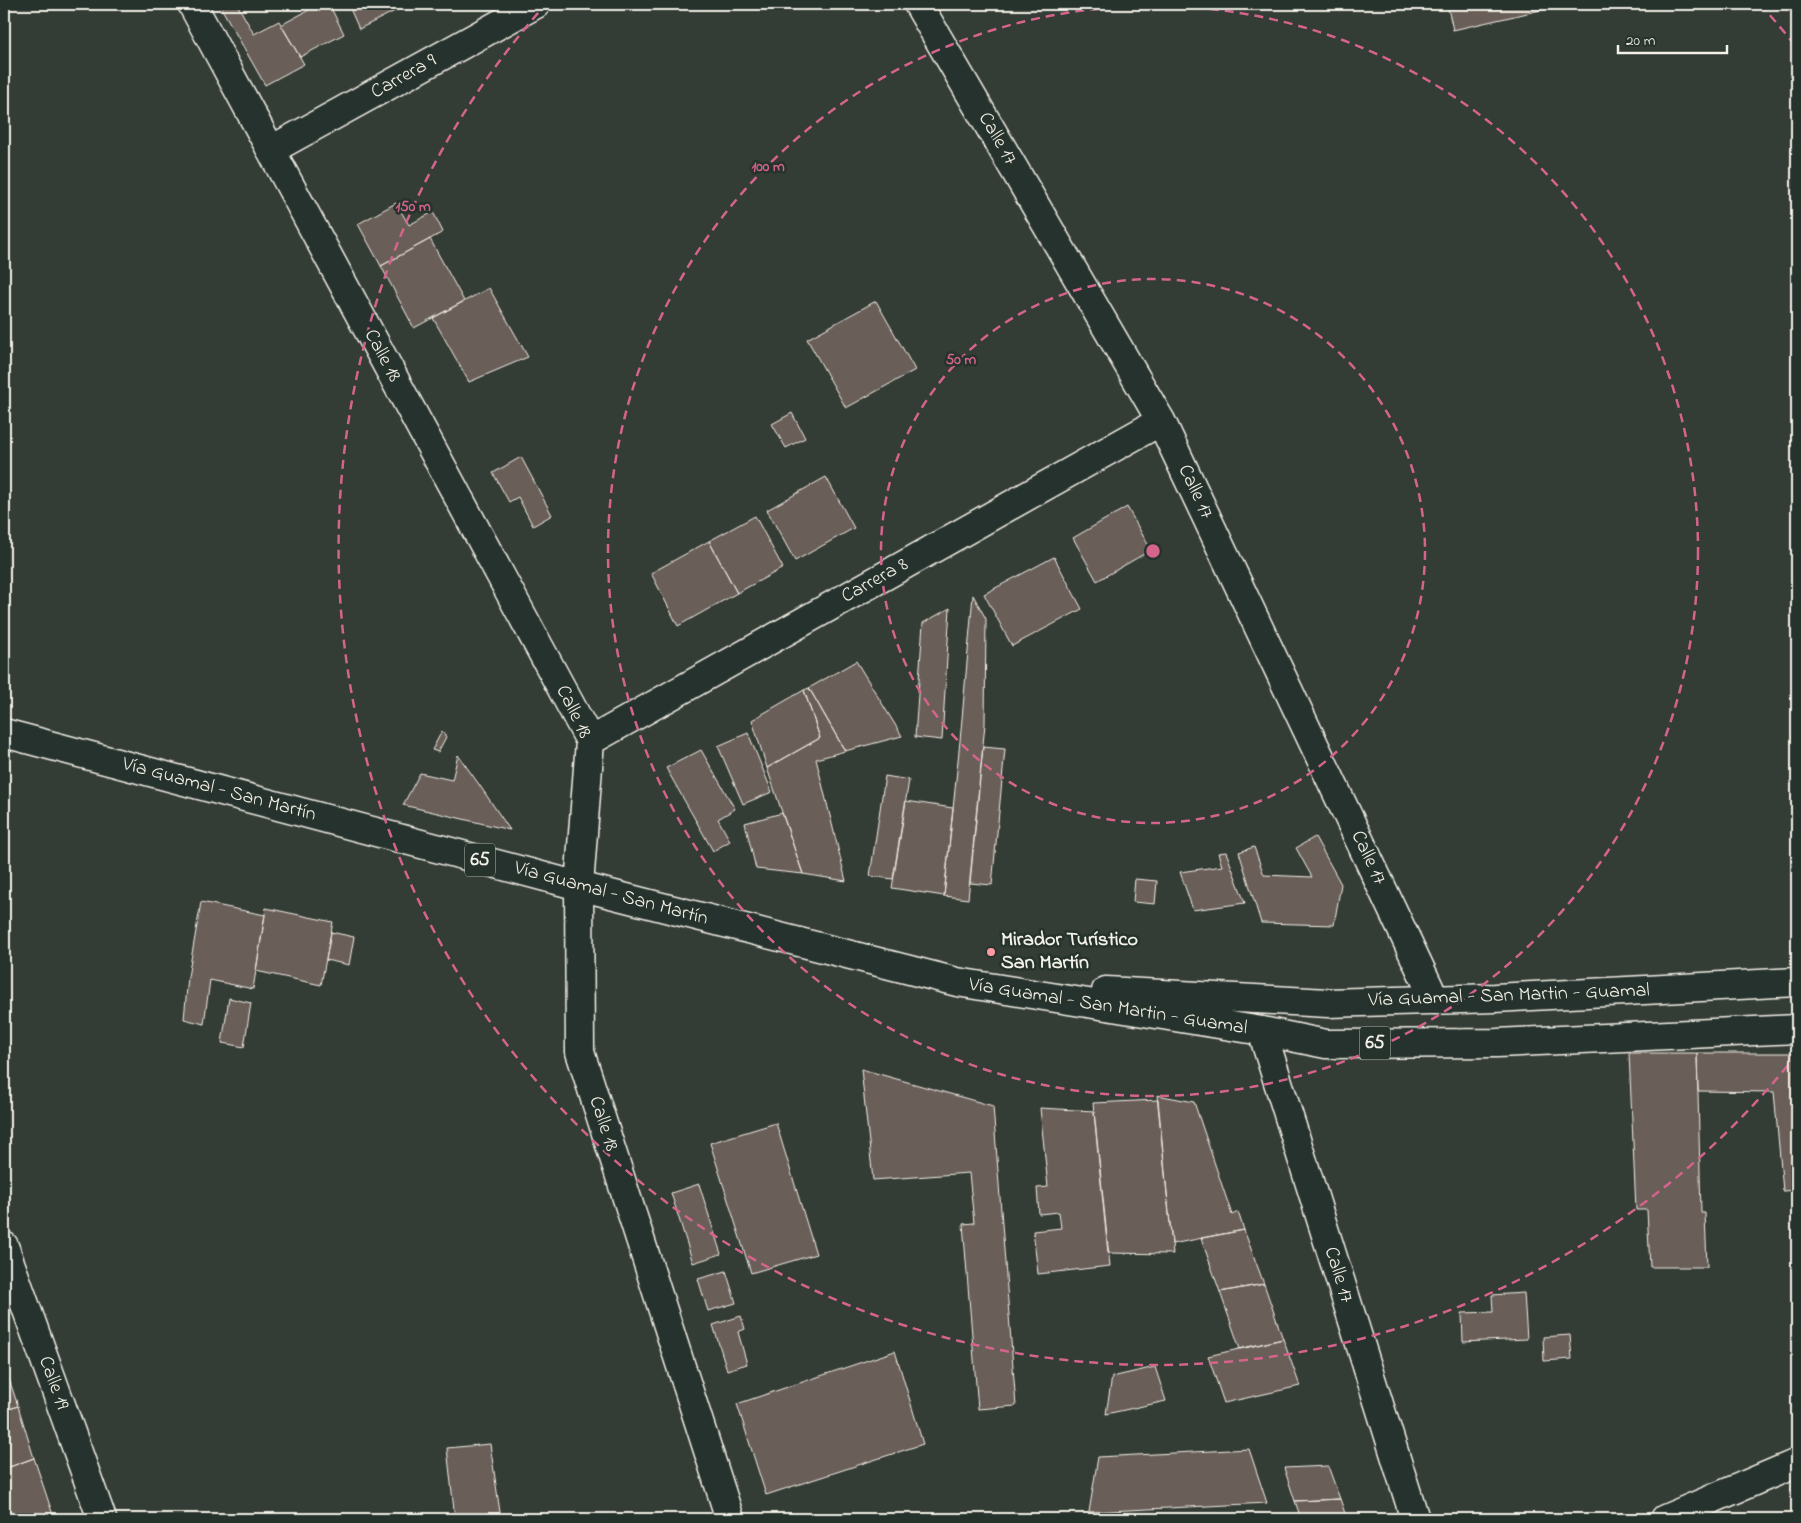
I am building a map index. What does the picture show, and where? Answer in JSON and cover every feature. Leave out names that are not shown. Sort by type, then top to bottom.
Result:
[{"type":"street","name":"Calle 18","points":[[192,4],[590,741],[579,886],[580,1052],[730,1519]]},
{"type":"street","name":"Carrera 9","points":[[271,150],[536,4]]},
{"type":"street","name":"Calle 17","points":[[918,4],[1161,421],[1435,1000]]},
{"type":"street","name":"Carrera 8","points":[[590,741],[1161,421]]},
{"type":"street","name":"Vía Guamal - San Martín","points":[[4,733],[579,886],[957,982]]},
{"type":"street","name":"Vía Guamal - San Martin - Guamal","points":[[957,982],[1328,1003],[1435,1000],[1797,982]]},
{"type":"street","name":"Vía Guamal - San Martin - Guamal","points":[[957,982],[1262,1031],[1326,1044],[1497,1043],[1797,1029]]},
{"type":"street","name":"Calle 17","points":[[1262,1031],[1415,1519]]},
{"type":"street","name":"Calle 19","points":[[4,1246],[102,1519]]},
{"type":"street","points":[[1665,1519],[1797,1463]]},
{"type":"building","points":[[219,4],[237,4],[254,34],[279,21],[304,64],[265,85]]},
{"type":"building","points":[[320,4],[329,4],[344,34],[300,57],[281,25]]},
{"type":"building","points":[[348,4],[401,4],[403,7],[359,29]]},
{"type":"building","points":[[401,4],[416,4],[404,10]]},
{"type":"building","points":[[1447,4],[1567,4],[1453,30]]},
{"type":"building","points":[[396,203],[409,225],[433,212],[443,232],[381,266],[358,224]]},
{"type":"building","points":[[430,239],[464,301],[414,328],[381,266]]},
{"type":"building","points":[[489,288],[528,357],[469,382],[433,318]]},
{"type":"building","points":[[876,301],[915,370],[846,408],[807,339]]},
{"type":"building","points":[[792,413],[805,438],[786,448],[772,424]]},
{"type":"building","points":[[521,457],[552,515],[533,526],[518,497],[509,502],[493,473]]},
{"type":"building","points":[[826,477],[854,528],[795,561],[767,510]]},
{"type":"building","points":[[1127,507],[1151,550],[1097,581],[1073,538]]},
{"type":"building","points":[[755,516],[783,568],[737,593],[709,541]]},
{"type":"building","points":[[709,541],[737,593],[678,626],[651,573]]},
{"type":"building","points":[[1054,557],[1082,609],[1012,646],[984,594]]},
{"type":"building","points":[[973,595],[986,619],[985,724],[968,899],[944,896]]},
{"type":"building","points":[[950,608],[942,740],[915,737],[923,623]]},
{"type":"building","points":[[856,661],[902,736],[845,751],[809,688]]},
{"type":"building","points":[[809,688],[845,751],[816,759],[846,881],[803,874],[767,768],[820,738],[804,690]]},
{"type":"building","points":[[804,690],[820,738],[767,768],[752,720]]},
{"type":"building","points":[[442,731],[446,737],[438,752],[432,750]]},
{"type":"building","points":[[748,733],[772,792],[743,804],[718,746]]},
{"type":"building","points":[[983,747],[1005,749],[992,885],[970,883]]},
{"type":"building","points":[[701,750],[735,809],[718,819],[730,841],[713,851],[666,768]]},
{"type":"building","points":[[458,755],[510,830],[403,805],[420,773],[452,780]]},
{"type":"building","points":[[885,776],[909,780],[893,879],[870,876]]},
{"type":"building","points":[[906,801],[953,808],[944,896],[892,888]]},
{"type":"building","points":[[782,813],[803,874],[756,869],[745,823]]},
{"type":"building","points":[[1315,837],[1341,884],[1334,925],[1261,923],[1239,852],[1254,847],[1264,875],[1312,877],[1296,848]]},
{"type":"building","points":[[1226,852],[1245,903],[1193,910],[1180,872],[1222,866],[1218,853]]},
{"type":"building","points":[[1135,879],[1157,881],[1155,904],[1133,902]]},
{"type":"building","points":[[201,902],[265,915],[253,989],[210,980],[204,1024],[184,1019],[188,977]]},
{"type":"building","points":[[266,908],[333,922],[321,985],[256,971]]},
{"type":"building","points":[[331,932],[354,937],[349,965],[326,960]]},
{"type":"building","points":[[229,998],[251,1003],[244,1047],[222,1043]]},
{"type":"building","points":[[1629,1053],[1697,1053],[1701,1213],[1705,1213],[1707,1267],[1650,1267],[1647,1210],[1636,1210]]},
{"type":"building","points":[[1697,1053],[1797,1053],[1797,1190],[1783,1191],[1774,1092],[1698,1091]]},
{"type":"building","points":[[861,1069],[993,1106],[1016,1406],[978,1409],[963,1224],[974,1223],[969,1173],[873,1180]]},
{"type":"building","points":[[1157,1095],[1194,1102],[1232,1215],[1238,1212],[1244,1230],[1172,1244]]},
{"type":"building","points":[[1158,1100],[1173,1254],[1108,1253],[1093,1103]]},
{"type":"building","points":[[1040,1108],[1094,1111],[1110,1266],[1038,1274],[1033,1231],[1061,1228],[1059,1212],[1039,1214],[1037,1188],[1048,1187]]},
{"type":"building","points":[[776,1123],[816,1254],[751,1273],[710,1143]]},
{"type":"building","points":[[699,1184],[721,1254],[693,1263],[671,1193]]},
{"type":"building","points":[[1244,1230],[1264,1284],[1220,1292],[1201,1238]]},
{"type":"building","points":[[726,1271],[736,1303],[708,1311],[698,1279]]},
{"type":"building","points":[[1264,1284],[1283,1339],[1240,1349],[1220,1292]]},
{"type":"building","points":[[1524,1293],[1527,1339],[1463,1342],[1462,1313],[1493,1312],[1492,1295]]},
{"type":"building","points":[[741,1316],[745,1329],[738,1332],[747,1364],[727,1370],[713,1325]]},
{"type":"building","points":[[1570,1335],[1572,1359],[1544,1361],[1543,1337]]},
{"type":"building","points":[[1283,1339],[1300,1386],[1224,1403],[1208,1356]]},
{"type":"building","points":[[895,1351],[923,1444],[766,1495],[737,1404]]},
{"type":"building","points":[[4,1364],[18,1406],[4,1411]]},
{"type":"building","points":[[1155,1367],[1166,1401],[1106,1414],[1112,1377]]},
{"type":"building","points":[[18,1406],[34,1458],[4,1469],[4,1411]]},
{"type":"building","points":[[490,1444],[501,1519],[455,1519],[447,1448]]},
{"type":"building","points":[[1249,1449],[1267,1503],[1089,1512],[1098,1457]]},
{"type":"building","points":[[34,1458],[54,1518],[11,1519],[4,1498],[4,1469]]},
{"type":"building","points":[[1328,1466],[1340,1499],[1295,1501],[1284,1468]]},
{"type":"building","points":[[1340,1499],[1347,1519],[1301,1519],[1295,1501]]},
{"type":"place","name":"Mirador Turístico San Martín","points":[[991,952]]}]
